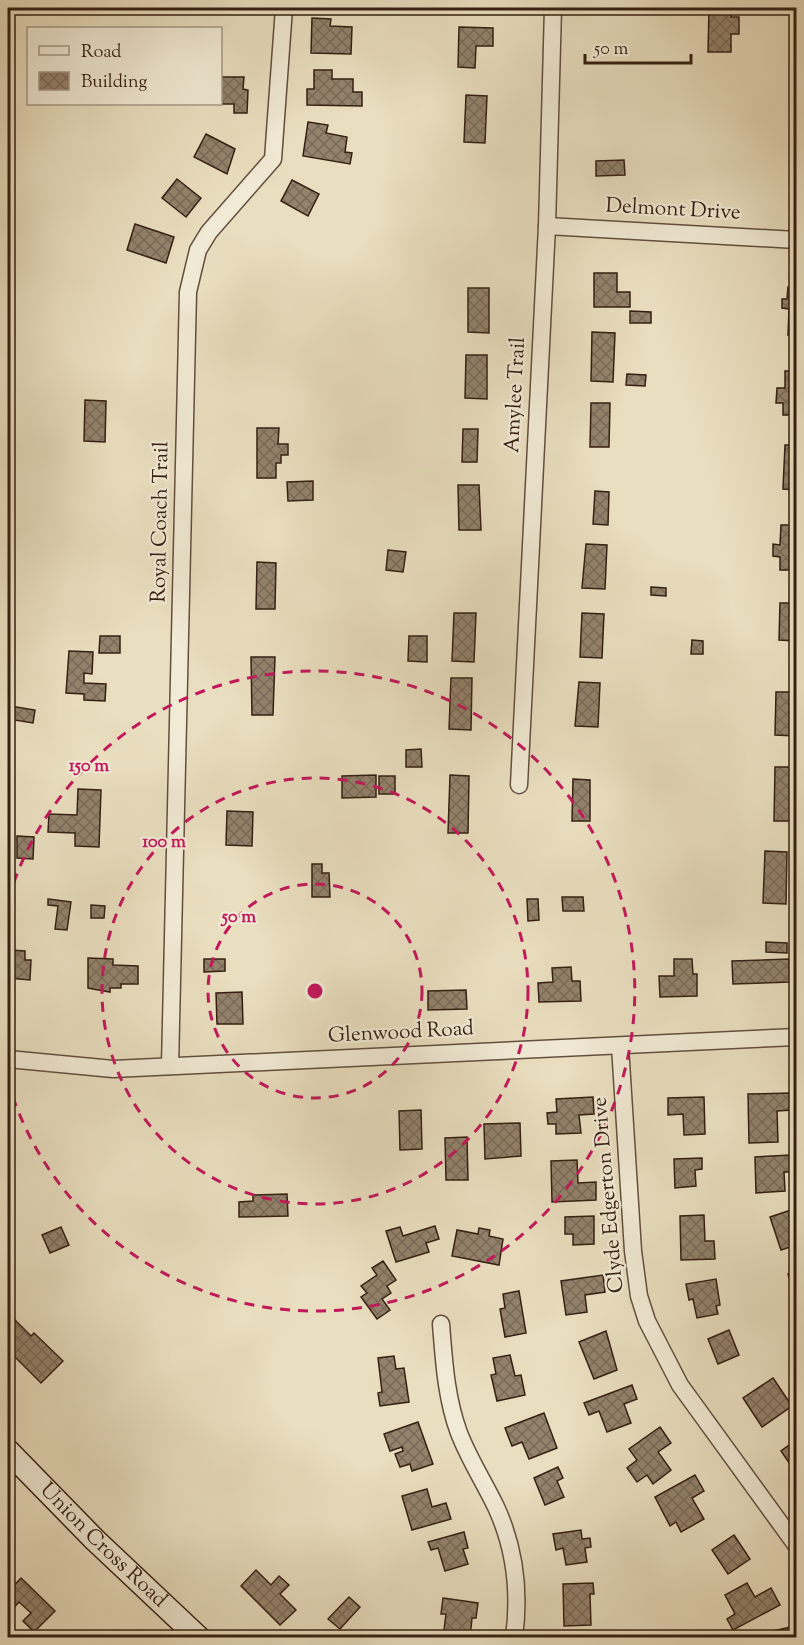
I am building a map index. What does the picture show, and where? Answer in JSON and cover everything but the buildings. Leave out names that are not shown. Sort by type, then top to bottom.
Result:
[{"type":"main road","name":"Union Cross Road","points":[[8,1450],[95,1540],[200,1638]]},
{"type":"street","name":"Royal Coach Trail","points":[[170,1066],[188,292],[198,250],[209,232],[273,159],[284,8]]},
{"type":"street","name":"Amylee Trail","points":[[519,785],[546,226],[553,8]]},
{"type":"street","name":"Delmont Drive","points":[[546,226],[796,240]]},
{"type":"street","name":"Glenwood Road","points":[[8,1059],[113,1069],[796,1037]]},
{"type":"street","name":"Clyde Edgerton Drive","points":[[620,1046],[633,1251],[639,1296],[647,1321],[680,1385],[796,1545]]},
{"type":"street","points":[[441,1324],[446,1381],[453,1416],[471,1461],[495,1505],[508,1541],[516,1584],[514,1638]]}]
